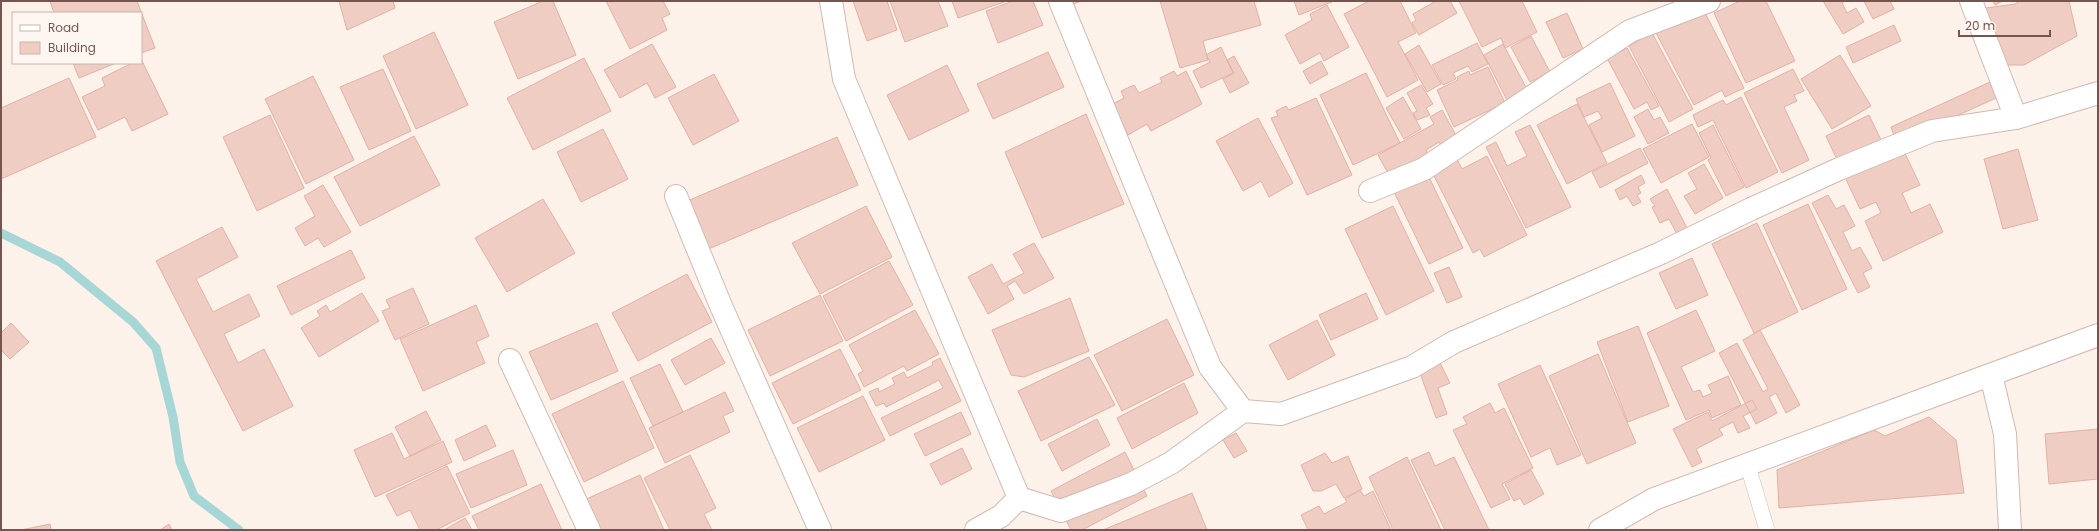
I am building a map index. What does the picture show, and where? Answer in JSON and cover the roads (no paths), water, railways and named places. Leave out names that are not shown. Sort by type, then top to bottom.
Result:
[{"type":"street","points":[[831,1],[844,79],[1019,498]]},
{"type":"street","points":[[1060,1],[1210,367],[1243,411]]},
{"type":"street","points":[[1370,191],[1424,169],[1630,32],[1709,1]]},
{"type":"street","points":[[1971,1],[2016,118]]},
{"type":"street","points":[[1019,498],[1061,511],[1131,484],[1171,463],[1243,411],[1281,414],[1412,367],[1454,342],[1661,253],[1751,209],[1846,166],[1932,131],[2016,118],[2098,93]]},
{"type":"street","points":[[676,196],[720,306],[820,530]]},
{"type":"street","points":[[1600,530],[1654,499],[1747,463],[2098,335]]},
{"type":"street","points":[[510,360],[589,530]]},
{"type":"street","points":[[1991,375],[2005,434],[2010,530]]},
{"type":"street","points":[[976,530],[1001,516],[1019,498]]},
{"type":"lane","points":[[1747,463],[1768,530]]},
{"type":"waterway","points":[[1,233],[60,262],[133,322],[156,348],[173,417],[180,462],[194,496],[239,530]]}]
